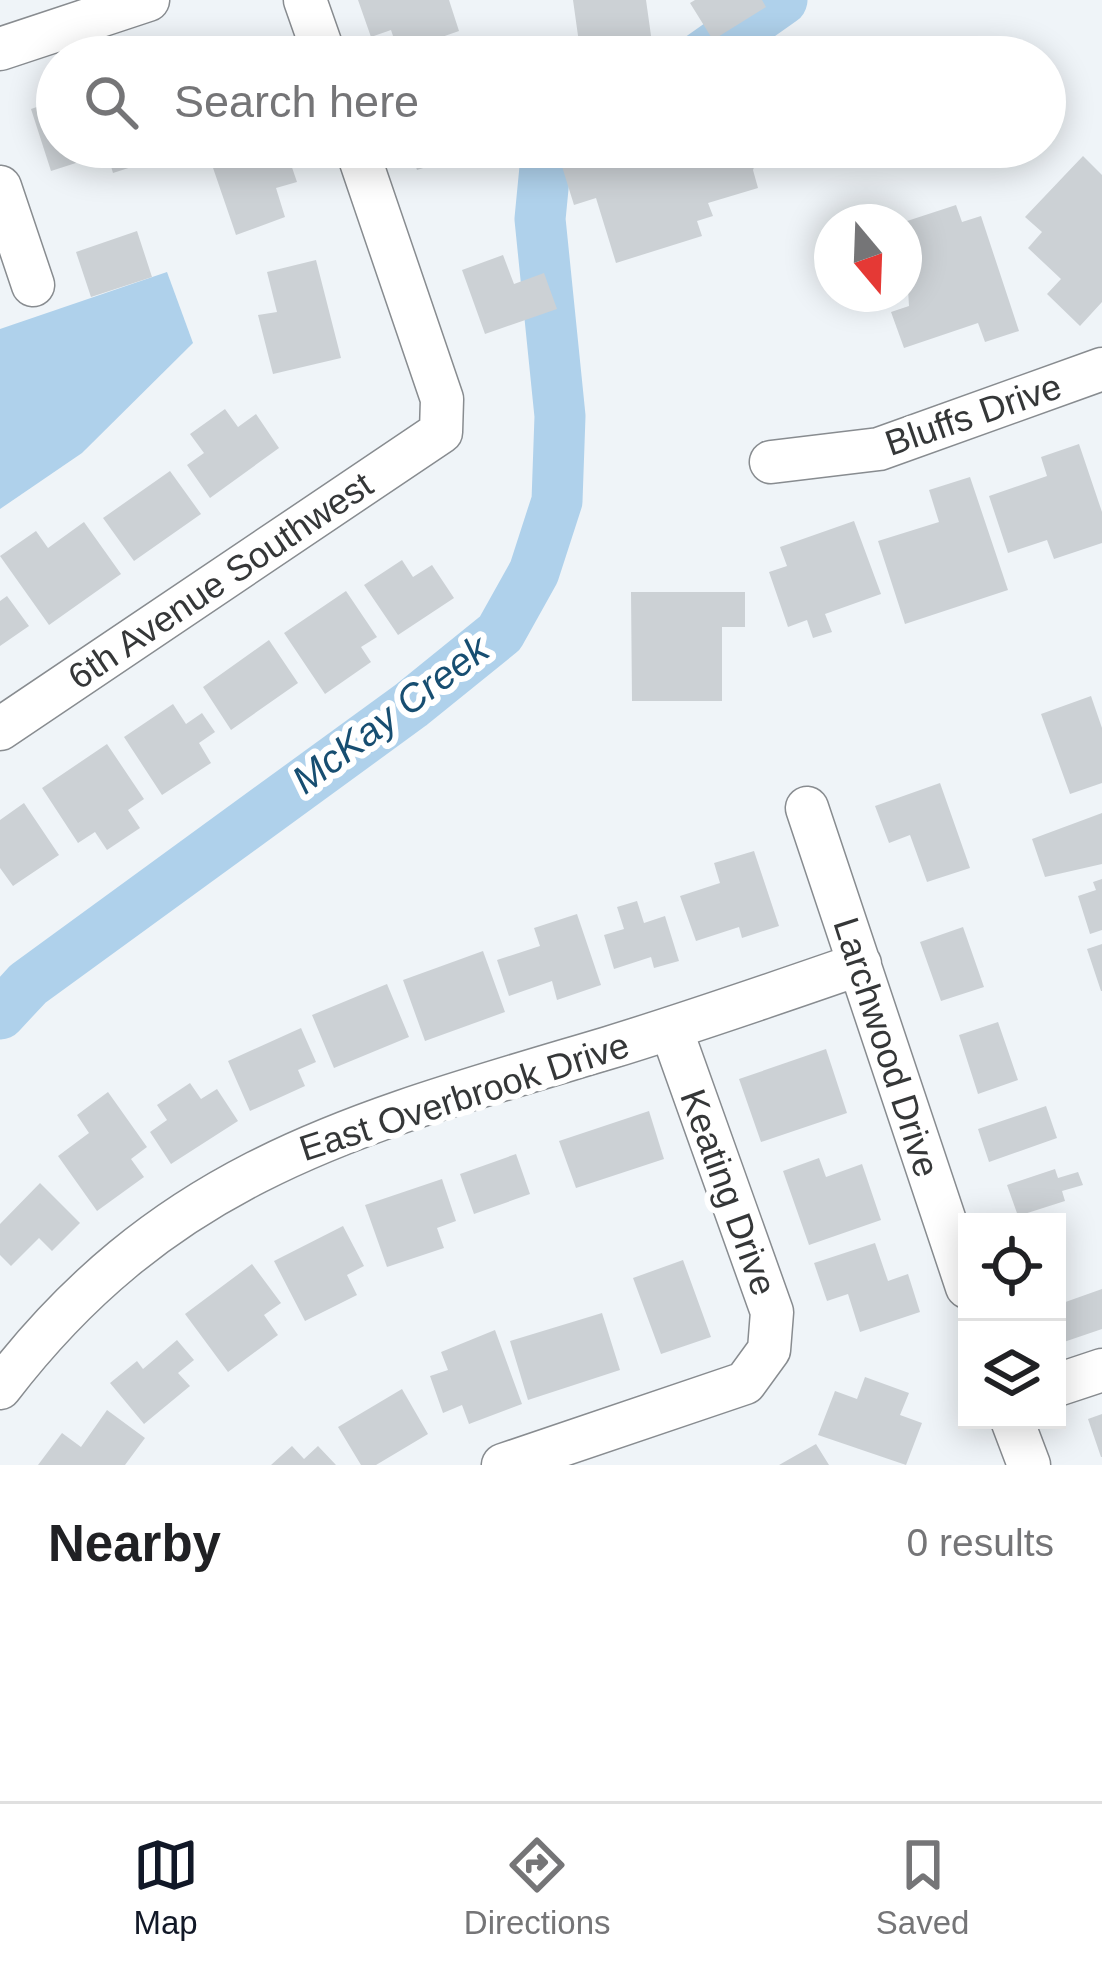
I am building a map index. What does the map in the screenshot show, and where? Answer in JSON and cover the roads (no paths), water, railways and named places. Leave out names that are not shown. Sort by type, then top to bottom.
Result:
[{"type":"street","points":[[39,36],[148,0]]},
{"type":"street","points":[[305,0],[318,36]]},
{"type":"street","points":[[0,49],[36,37]]},
{"type":"street","name":"6th Avenue Southwest","points":[[0,729],[441,432],[442,400],[363,168]]},
{"type":"street","points":[[0,188],[33,285]]},
{"type":"street","name":"Bluffs Drive","points":[[771,462],[878,449],[1102,369]]},
{"type":"street","name":"Larchwood Drive","points":[[807,808],[958,1260]]},
{"type":"street","name":"East Overbrook Drive","points":[[0,1388],[46,1329],[147,1240],[204,1198],[279,1156],[417,1106],[670,1029],[860,964]]},
{"type":"street","name":"Keating Drive","points":[[503,1465],[745,1383],[769,1350],[772,1312],[670,1029]]},
{"type":"street","points":[[1066,1382],[1102,1370]]},
{"type":"street","points":[[1015,1429],[1029,1465]]},
{"type":"water","points":[[167,272],[193,343],[82,453],[0,509],[0,329]]},
{"type":"waterway","name":"McKay Creek","points":[[731,36],[782,0]]},
{"type":"waterway","name":"McKay Creek","points":[[0,1014],[28,984],[411,705],[500,633],[534,572],[557,501],[560,416],[540,219],[545,168]]}]
